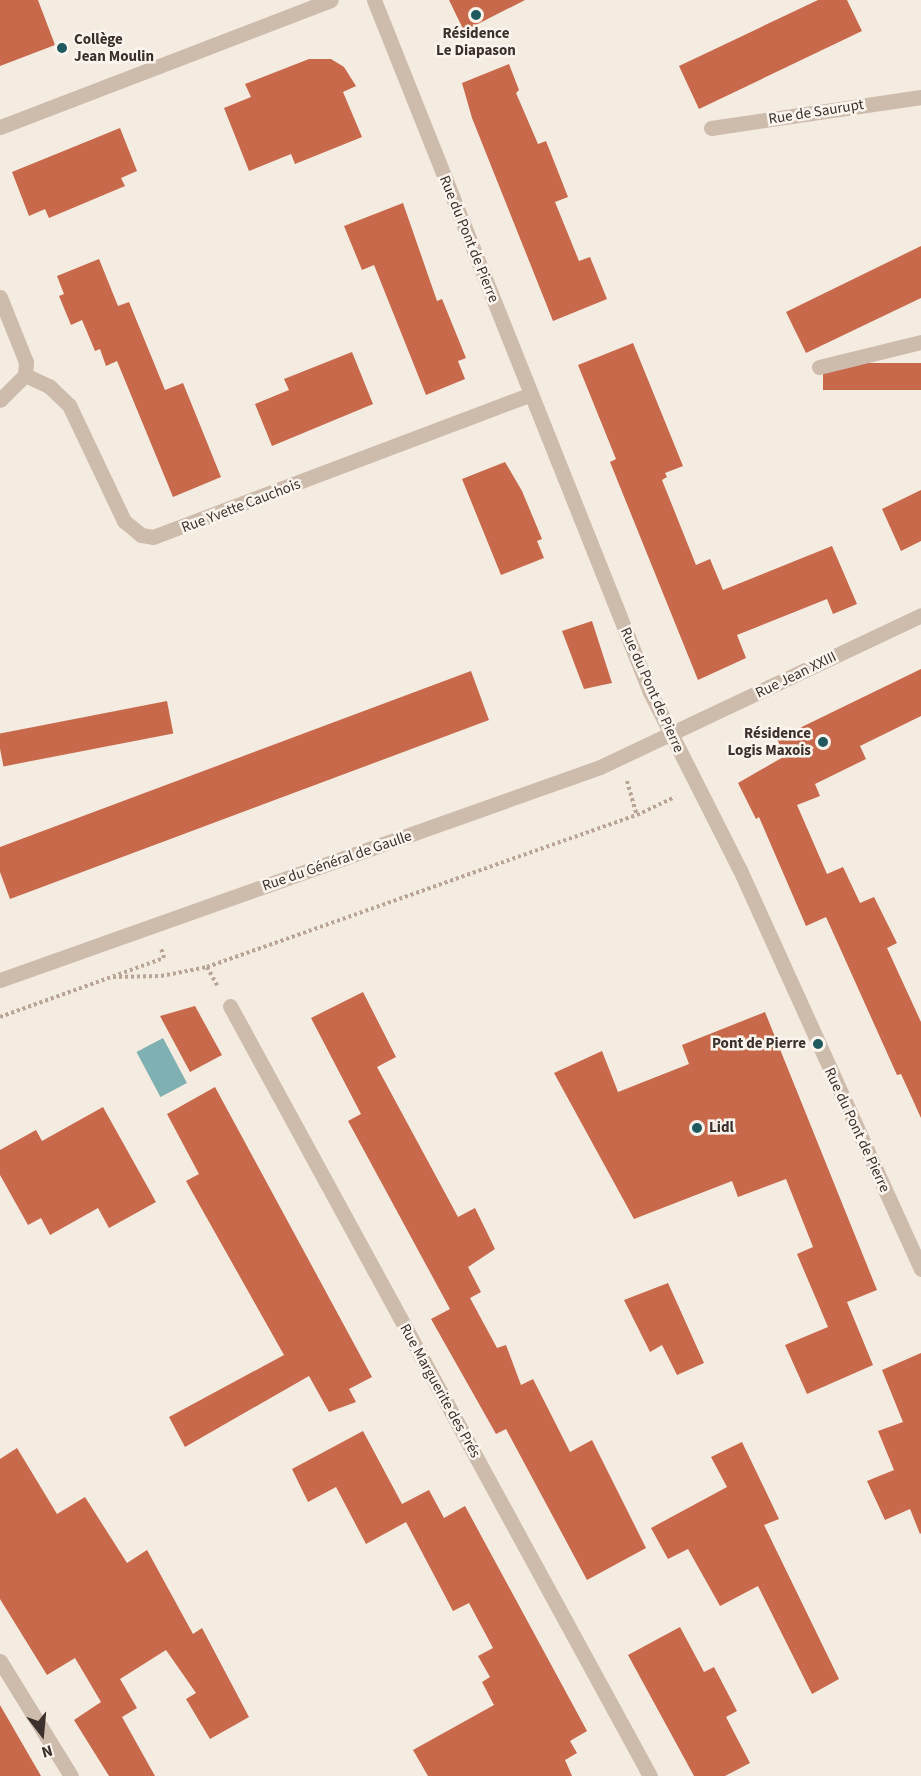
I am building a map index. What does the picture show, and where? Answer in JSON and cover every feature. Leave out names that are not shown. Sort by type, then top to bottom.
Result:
[{"type":"street","points":[[0,127],[330,0]]},
{"type":"street","name":"Rue du Pont de Pierre","points":[[374,0],[531,394],[671,735],[740,870],[921,1269]]},
{"type":"street","name":"Rue de Saurupt","points":[[711,128],[921,97]]},
{"type":"street","points":[[0,297],[26,362],[25,375],[0,400]]},
{"type":"street","points":[[819,367],[921,342]]},
{"type":"street","name":"Rue Yvette Cauchois","points":[[25,375],[49,386],[69,405],[124,521],[141,535],[153,537],[169,534],[531,394]]},
{"type":"street","name":"Rue Jean XXIII","points":[[671,735],[921,615]]},
{"type":"street","name":"Rue du Général de Gaulle","points":[[0,980],[620,758],[671,735]]},
{"type":"street","name":"Rue Marguerite des Prés","points":[[230,1006],[650,1776]]},
{"type":"street","points":[[0,1661],[71,1776]]},
{"type":"path","points":[[620,758],[637,815]]},
{"type":"path","points":[[113,977],[161,976],[207,967],[637,815],[697,787]]},
{"type":"path","points":[[0,1017],[164,958],[153,926]]},
{"type":"water","points":[[163,1038],[187,1083],[160,1097],[137,1052]]},
{"type":"building","points":[[0,0],[38,0],[55,45],[0,66]]},
{"type":"building","name":"Résidence Le Diapason","points":[[449,0],[525,0],[464,31]]},
{"type":"building","points":[[818,0],[847,0],[862,31],[699,109],[679,66]]},
{"type":"building","points":[[309,59],[331,59],[344,67],[356,86],[343,92],[362,137],[295,164],[291,154],[249,171],[224,108],[251,97],[245,84]]},
{"type":"building","points":[[509,64],[519,90],[516,93],[538,144],[546,141],[568,197],[555,202],[579,261],[590,257],[607,299],[553,321],[472,118],[462,83]]},
{"type":"building","points":[[120,128],[137,171],[121,178],[125,186],[49,218],[45,209],[29,216],[12,172]]},
{"type":"building","points":[[403,203],[437,301],[442,299],[466,358],[458,361],[465,379],[426,395],[374,265],[362,270],[344,226]]},
{"type":"building","points":[[921,246],[921,298],[806,353],[786,312]]},
{"type":"building","points":[[99,259],[118,306],[129,302],[165,390],[183,383],[221,477],[173,497],[117,361],[106,366],[100,349],[95,351],[82,320],[71,325],[59,296],[64,294],[57,276]]},
{"type":"building","points":[[633,343],[683,466],[665,473],[667,477],[662,480],[696,565],[710,559],[723,590],[832,546],[857,604],[833,614],[827,599],[737,635],[746,658],[698,680],[610,462],[616,459],[578,365]]},
{"type":"building","points":[[352,352],[373,404],[272,446],[255,404],[289,390],[284,379]]},
{"type":"building","points":[[823,363],[921,363],[921,390],[823,390]]},
{"type":"building","points":[[505,462],[522,491],[542,539],[537,541],[544,558],[501,575],[462,479]]},
{"type":"building","points":[[921,490],[921,541],[901,551],[882,509]]},
{"type":"building","points":[[592,621],[612,683],[584,689],[562,631]]},
{"type":"building","points":[[921,669],[921,716],[860,746],[866,759],[815,784],[820,796],[797,805],[827,874],[843,867],[860,903],[874,897],[897,943],[887,948],[921,1022],[921,1118],[901,1074],[897,1075],[826,917],[806,926],[759,817],[756,819],[738,783],[785,756],[777,739]]},
{"type":"building","points":[[471,671],[489,720],[10,899],[0,872],[0,847]]},
{"type":"building","points":[[167,701],[173,733],[3,766],[0,733]]},
{"type":"building","points":[[363,992],[396,1057],[377,1067],[458,1217],[475,1208],[495,1249],[468,1267],[481,1292],[470,1298],[497,1348],[506,1345],[521,1385],[533,1379],[570,1452],[592,1440],[646,1548],[587,1580],[506,1429],[496,1434],[431,1319],[450,1309],[348,1121],[361,1114],[311,1018]]},
{"type":"building","points":[[195,1006],[222,1055],[190,1072],[160,1016]]},
{"type":"building","name":"Lidl","points":[[765,1012],[877,1290],[847,1302],[873,1365],[807,1394],[785,1345],[828,1327],[797,1254],[813,1247],[786,1179],[738,1197],[732,1181],[634,1219],[554,1073],[602,1051],[618,1092],[689,1064],[682,1045]]},
{"type":"building","points":[[215,1087],[372,1377],[349,1389],[356,1402],[329,1412],[309,1376],[185,1447],[169,1417],[284,1355],[186,1181],[199,1174],[167,1114]]},
{"type":"building","points":[[103,1107],[156,1202],[109,1228],[98,1208],[50,1235],[41,1218],[28,1225],[0,1175],[0,1150],[36,1130],[42,1141]]},
{"type":"building","points":[[668,1283],[704,1363],[677,1375],[662,1345],[650,1352],[624,1300]]},
{"type":"building","points":[[921,1353],[920,1534],[910,1509],[885,1520],[867,1481],[894,1470],[878,1431],[903,1422],[882,1370]]},
{"type":"building","points":[[363,1431],[402,1504],[429,1490],[444,1518],[465,1506],[587,1731],[570,1741],[577,1753],[565,1760],[572,1776],[428,1776],[413,1750],[494,1705],[482,1682],[490,1677],[478,1656],[493,1648],[469,1603],[453,1611],[406,1522],[366,1544],[336,1487],[308,1502],[292,1469]]},
{"type":"building","points":[[742,1442],[779,1519],[764,1525],[839,1679],[812,1694],[758,1586],[720,1606],[688,1549],[668,1559],[651,1528],[727,1487],[711,1457]]},
{"type":"building","points":[[17,1448],[57,1514],[85,1497],[127,1563],[147,1550],[193,1634],[202,1628],[249,1717],[210,1739],[186,1699],[196,1693],[166,1650],[120,1679],[137,1708],[122,1717],[155,1776],[109,1776],[74,1720],[101,1702],[75,1658],[47,1675],[0,1599],[0,1459]]},
{"type":"building","points":[[680,1627],[704,1672],[714,1667],[737,1711],[726,1717],[750,1763],[725,1776],[694,1776],[628,1655]]},
{"type":"building","points":[[0,1705],[41,1776],[0,1776]]},
{"type":"place","name":"Résidence Le Diapason","points":[[476,15]]},
{"type":"place","name":"Collège Jean Moulin","points":[[62,48]]},
{"type":"place","name":"Résidence Logis Maxois","points":[[823,742]]},
{"type":"place","name":"Pont de Pierre","points":[[818,1044]]},
{"type":"place","name":"Lidl","points":[[697,1128]]}]
